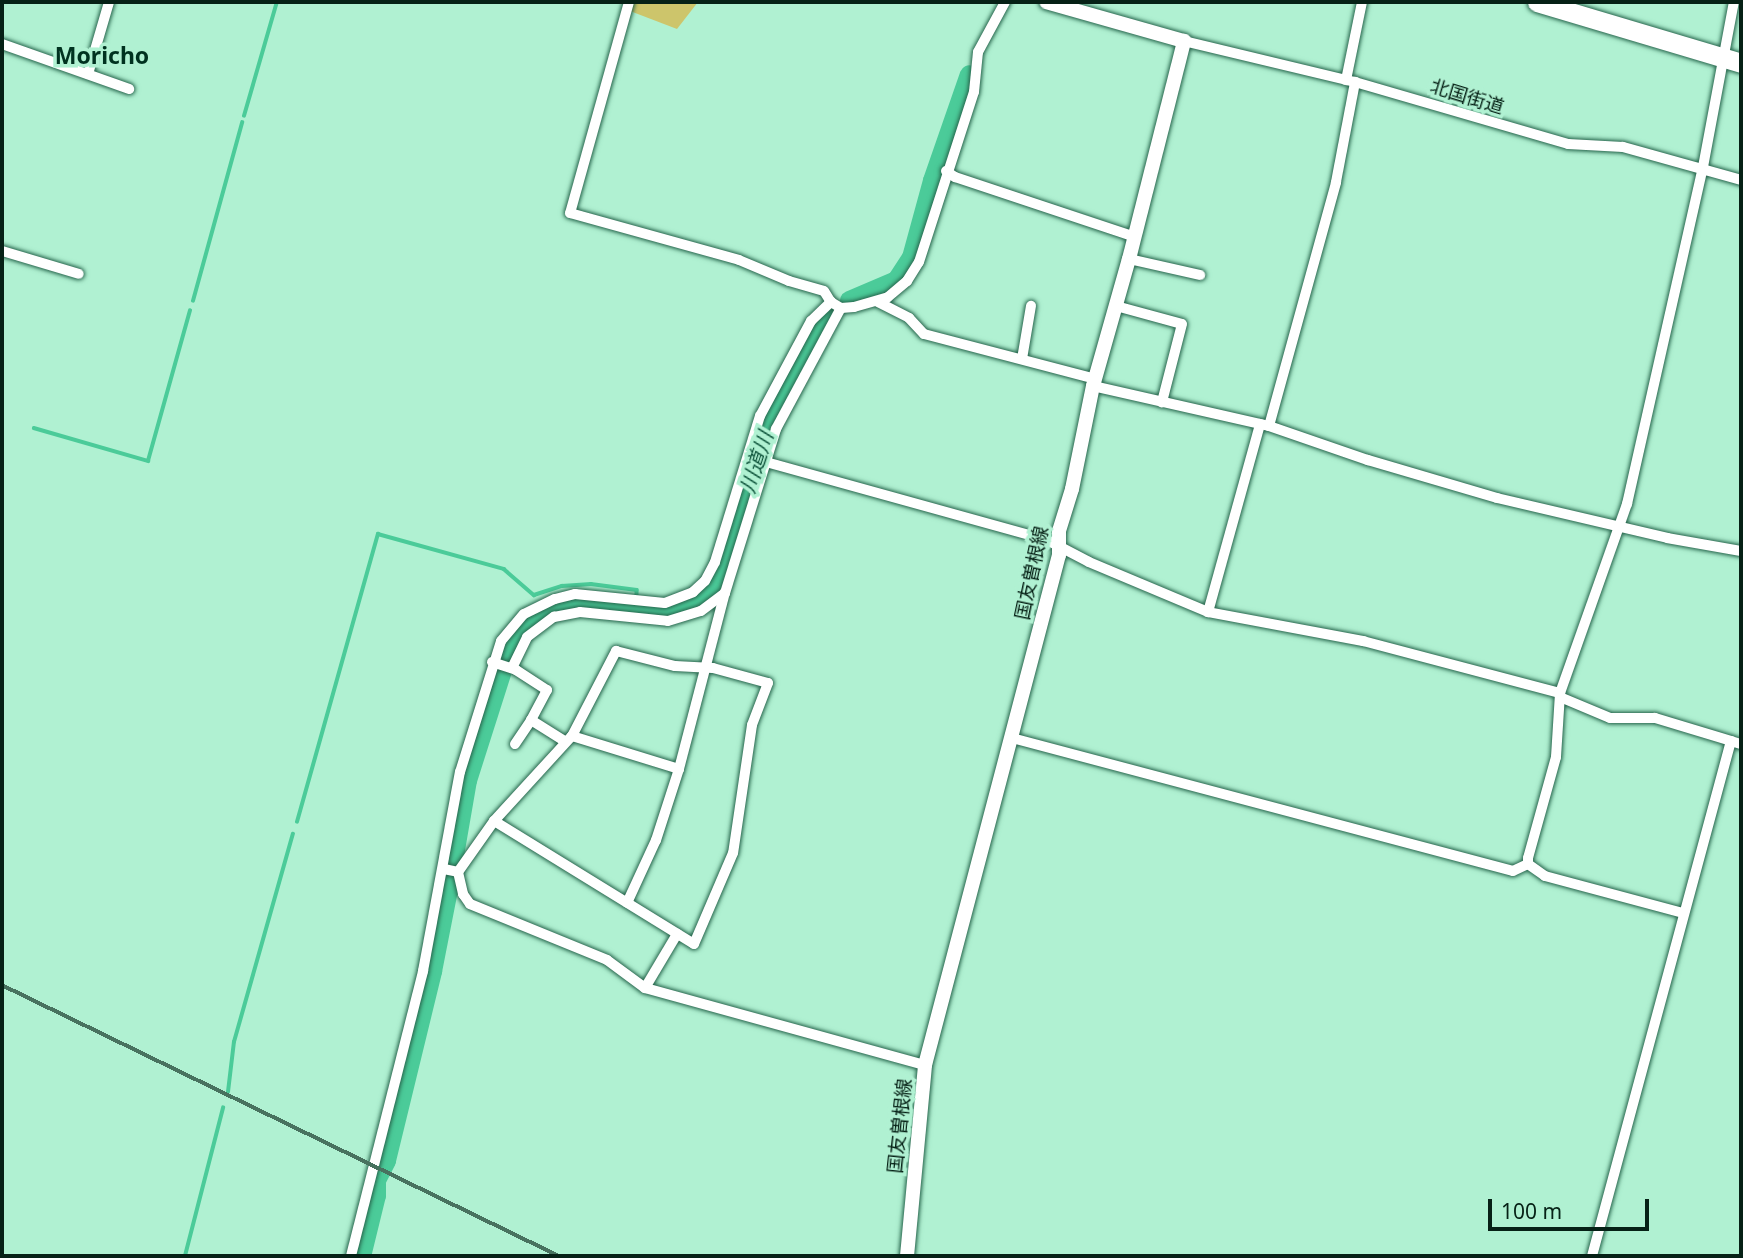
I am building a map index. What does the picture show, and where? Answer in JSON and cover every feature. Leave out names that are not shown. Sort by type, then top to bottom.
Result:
[{"type":"highway","points":[[1537,2],[1733,61]]},
{"type":"main road","points":[[1046,2],[1184,41]]},
{"type":"main road","name":"国友曽根線","points":[[907,1256],[925,1065],[1059,555],[1059,544],[1094,383],[1135,237],[1184,41]]},
{"type":"street","points":[[88,74],[109,2]]},
{"type":"street","points":[[629,2],[570,212],[739,260],[789,281],[824,291],[836,305]]},
{"type":"street","points":[[351,1256],[424,971],[460,772],[503,665],[508,630],[524,614],[544,602],[575,594],[665,603],[693,592],[705,580],[715,562],[764,405],[811,321],[836,305],[878,302],[902,286],[919,262],[946,171],[974,92],[978,52],[1005,2]]},
{"type":"street","points":[[1208,611],[1336,182],[1362,2]]},
{"type":"street","points":[[1528,864],[1531,841],[1556,757],[1560,695],[1621,526],[1703,167],[1733,61],[1734,2]]},
{"type":"street","name":"北国街道","points":[[1184,41],[1351,81],[1568,144],[1623,147],[1703,167],[1741,180]]},
{"type":"street","points":[[2,44],[129,89]]},
{"type":"street","points":[[946,171],[955,177],[1135,237]]},
{"type":"street","points":[[2,251],[79,274]]},
{"type":"street","points":[[1129,259],[1200,275]]},
{"type":"street","points":[[878,302],[909,318],[924,334],[1022,359],[1162,402],[1264,425],[1458,487],[1667,538],[1741,551]]},
{"type":"street","points":[[627,904],[656,840],[680,769],[725,593],[783,411],[836,305]]},
{"type":"street","points":[[1022,359],[1031,306]]},
{"type":"street","points":[[1116,306],[1182,324],[1162,402]]},
{"type":"street","points":[[766,462],[894,495],[1059,544],[1089,562],[1208,611],[1363,641],[1560,695],[1610,718],[1655,718],[1736,742],[1683,913],[1592,1256]]},
{"type":"street","points":[[503,665],[527,637],[554,617],[580,612],[667,621],[701,611],[725,593]]},
{"type":"street","points":[[494,821],[694,944],[733,853],[752,725],[768,683],[707,668],[675,666],[616,651],[569,739],[494,821],[458,872],[463,894],[470,904],[607,960],[645,988],[925,1065]]},
{"type":"street","points":[[503,665],[547,690],[515,744]]},
{"type":"street","points":[[531,720],[569,739],[680,769]]},
{"type":"street","points":[[1012,738],[1513,871],[1528,864]]},
{"type":"street","points":[[1528,864],[1545,876],[1683,913]]},
{"type":"street","points":[[444,869],[458,872]]},
{"type":"street","points":[[645,988],[677,934]]},
{"type":"shaded area","points":[[633,2],[698,2],[677,29],[630,11]]},
{"type":"waterway","points":[[244,116],[277,2]]},
{"type":"waterway","name":"川道川","points":[[849,300],[896,280],[911,257],[932,180],[969,74]]},
{"type":"waterway","points":[[193,301],[242,123]]},
{"type":"waterway","points":[[34,428],[148,461],[190,311]]},
{"type":"waterway","points":[[453,861],[467,780],[509,648],[518,633],[530,621],[555,607],[572,604],[672,611],[700,599],[712,587],[720,574],[773,409],[828,314]]},
{"type":"waterway","points":[[297,822],[378,534],[504,569],[534,595],[562,586],[591,584],[637,590],[637,594]]},
{"type":"waterway","points":[[228,1092],[234,1042],[293,834]]},
{"type":"waterway","points":[[361,1256],[376,1195],[376,1180],[386,1160],[432,971],[449,884]]},
{"type":"waterway","points":[[185,1256],[223,1108]]},
{"type":"railway","points":[[2,985],[559,1256]]},
{"type":"district","name":"Moricho","points":[[102,55]]}]
